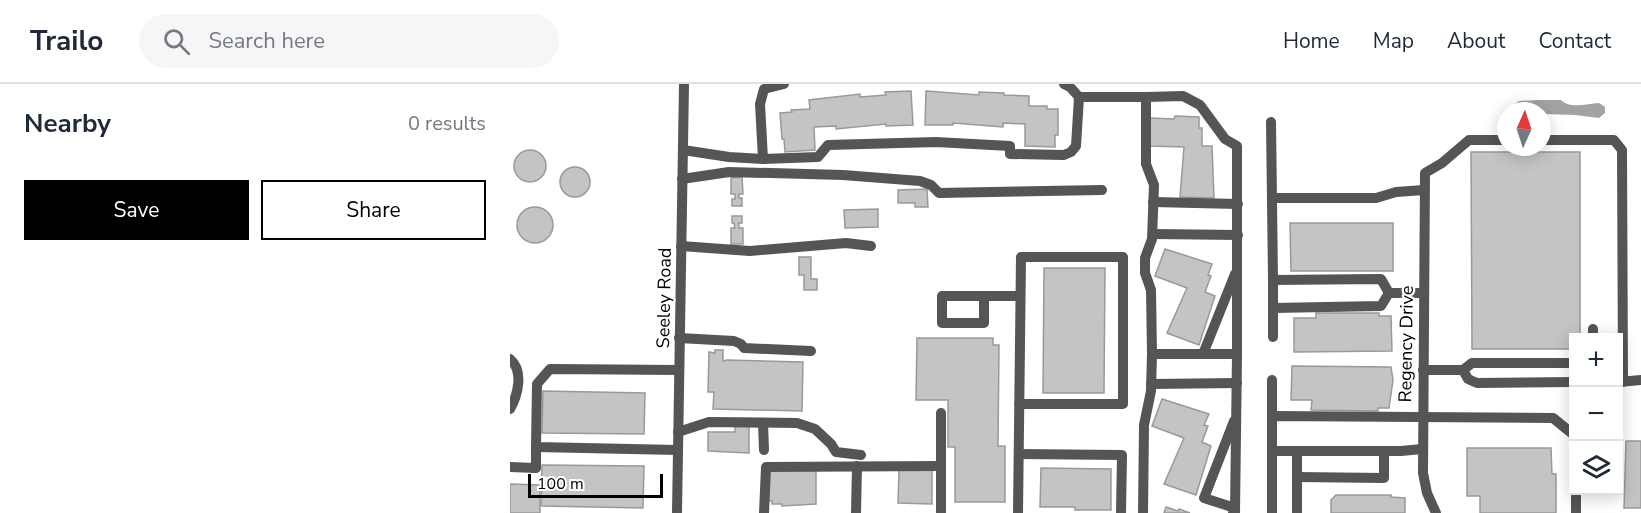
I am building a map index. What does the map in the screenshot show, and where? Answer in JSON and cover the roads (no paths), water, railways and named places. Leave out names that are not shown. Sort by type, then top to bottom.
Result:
[{"type":"street","name":"Seeley Road","points":[[677,513],[684,84]]},
{"type":"street","points":[[762,159],[760,104],[764,89],[784,84]]},
{"type":"street","points":[[683,150],[762,159],[818,157],[828,145],[896,142],[1010,146],[1010,154],[1064,155],[1076,146],[1079,97],[1064,84]]},
{"type":"street","points":[[1079,97],[1183,96],[1200,105],[1225,139],[1237,146],[1238,354],[1237,413],[1234,511],[1204,498],[1237,413]]},
{"type":"street","points":[[1143,513],[1144,425],[1151,384],[1152,354],[1151,290],[1145,273],[1145,258],[1153,234],[1154,185],[1146,164],[1146,97]]},
{"type":"street","points":[[1271,122],[1273,337]]},
{"type":"street","name":"Regency Drive","points":[[1436,513],[1427,493],[1422,473],[1425,173],[1442,163],[1469,140],[1497,140]]},
{"type":"street","points":[[1551,140],[1614,140],[1622,150],[1621,333]]},
{"type":"street","points":[[682,179],[729,172],[843,174],[920,181],[931,185],[939,193],[1102,190]]},
{"type":"street","points":[[1272,198],[1376,198],[1396,192],[1424,190]]},
{"type":"street","points":[[1153,202],[1238,204]]},
{"type":"street","points":[[1153,234],[1238,235]]},
{"type":"street","points":[[681,246],[750,251],[846,243],[871,246]]},
{"type":"street","points":[[1018,513],[1021,257],[1145,258]]},
{"type":"street","points":[[1019,404],[1123,404],[1123,257]]},
{"type":"street","points":[[1203,354],[1238,266]]},
{"type":"street","points":[[1273,280],[1381,279],[1389,293]]},
{"type":"street","points":[[1389,293],[1423,293]]},
{"type":"street","points":[[1273,308],[1381,306],[1389,293]]},
{"type":"street","points":[[984,296],[984,323],[942,323],[942,296],[984,296],[1020,296]]},
{"type":"street","points":[[679,338],[734,341],[744,348],[811,351]]},
{"type":"street","points":[[1152,354],[1238,354]]},
{"type":"street","points":[[510,358],[515,364],[518,375],[516,395],[510,409]]},
{"type":"street","points":[[1423,370],[1462,370],[1472,363],[1569,363]]},
{"type":"street","points":[[510,467],[536,468],[537,384],[550,369],[679,370]]},
{"type":"street","points":[[1462,370],[1468,380],[1477,383],[1569,382]]},
{"type":"street","points":[[1272,380],[1272,513]]},
{"type":"street","points":[[1623,382],[1641,380]]},
{"type":"street","points":[[1151,384],[1237,383]]},
{"type":"street","points":[[941,414],[941,513]]},
{"type":"street","points":[[1272,416],[1553,418],[1569,431]]},
{"type":"street","points":[[678,432],[709,422],[783,421],[815,429],[836,452],[861,455]]},
{"type":"street","points":[[763,423],[764,450]]},
{"type":"street","points":[[536,447],[678,450]]},
{"type":"street","points":[[1272,451],[1422,449]]},
{"type":"street","points":[[1297,451],[1297,513]]},
{"type":"street","points":[[1297,477],[1384,478],[1384,451]]},
{"type":"street","points":[[1019,454],[1122,455],[1121,513]]},
{"type":"street","points":[[856,513],[857,466]]},
{"type":"street","points":[[764,513],[765,467],[941,466]]},
{"type":"street","points":[[1576,495],[1576,513]]}]
